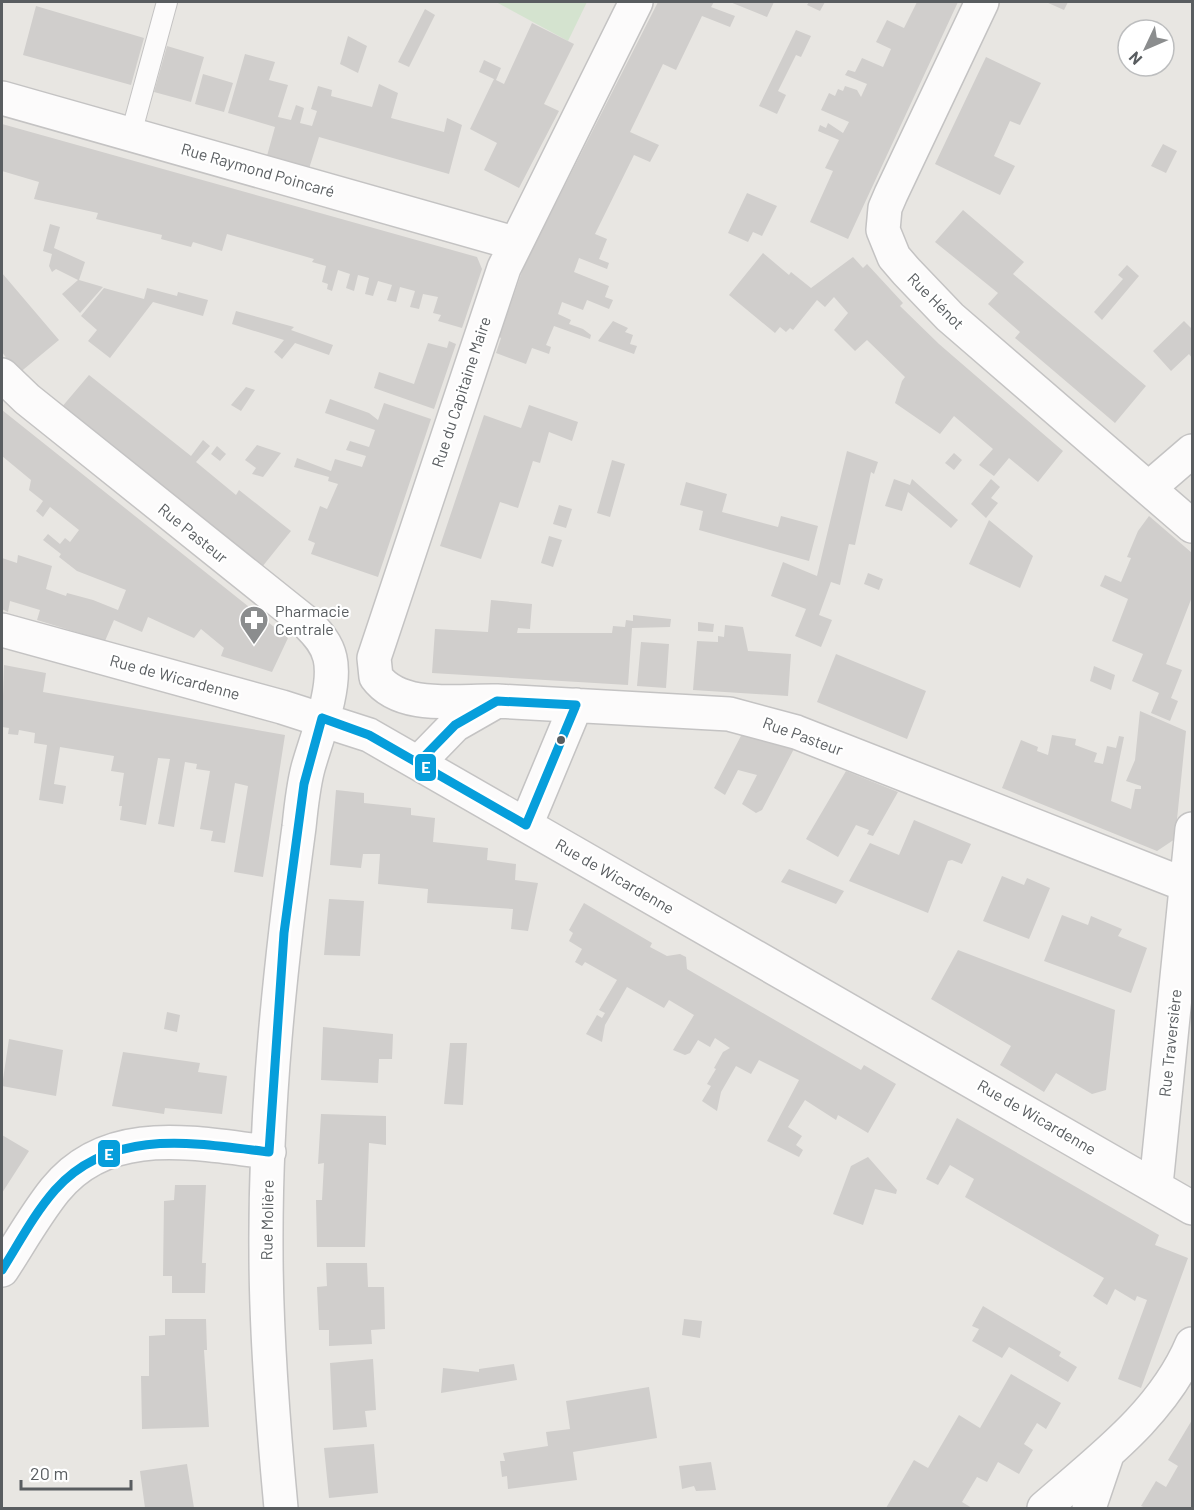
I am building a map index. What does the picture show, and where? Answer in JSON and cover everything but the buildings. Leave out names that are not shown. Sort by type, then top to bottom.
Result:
[{"type":"street","name":"Rue du Capitaine Maire","points":[[497,701],[405,698],[389,691],[381,684],[373,671],[373,665],[474,352],[514,243],[636,2]]},
{"type":"street","name":"Rue Hénot","points":[[982,2],[888,201],[883,230],[887,243],[906,271],[950,317],[1192,526]]},
{"type":"street","name":"Rue Raymond Poincaré","points":[[2,98],[514,243]]},
{"type":"street","name":"Rue Pasteur","points":[[2,375],[27,399],[317,633],[330,659],[331,675],[322,718]]},
{"type":"street","points":[[1149,488],[1192,451]]},
{"type":"street","name":"Rue de Wicardenne","points":[[2,630],[322,718],[369,735],[1156,1185],[1192,1208]]},
{"type":"street","name":"Rue Pasteur","points":[[418,763],[455,725],[468,715],[497,701],[729,714],[774,724],[1186,885]]},
{"type":"street","points":[[526,825],[576,705]]},
{"type":"street","name":"Rue Molière","points":[[281,1509],[267,1318],[266,1229],[269,1152],[284,933],[304,784],[322,718]]},
{"type":"street","name":"Rue Traversière","points":[[1156,1185],[1192,829]]},
{"type":"street","points":[[2,1270],[56,1189],[89,1161],[108,1151],[127,1145],[166,1141],[269,1152]]},
{"type":"street","points":[[1044,1509],[1108,1453],[1159,1401],[1192,1344]]},
{"type":"street","points":[[1089,1509],[1108,1453]]},
{"type":"lane","points":[[131,134],[167,2]]},
{"type":"green space","points":[[496,2],[587,2],[568,41]]},
{"type":"transit line","name":"E","points":[[418,763],[455,725],[497,701],[576,705]]},
{"type":"transit line","name":"E","points":[[526,825],[576,705]]},
{"type":"transit line","name":"E","points":[[322,718],[369,735],[526,825]]},
{"type":"transit line","name":"E","points":[[269,1152],[284,933],[304,784],[322,718]]},
{"type":"transit line","name":"E","points":[[2,1270],[47,1199],[77,1170],[102,1156],[128,1148],[183,1143],[269,1152]]},
{"type":"place","name":"Pharmacie Centrale","points":[[254,646]]}]
